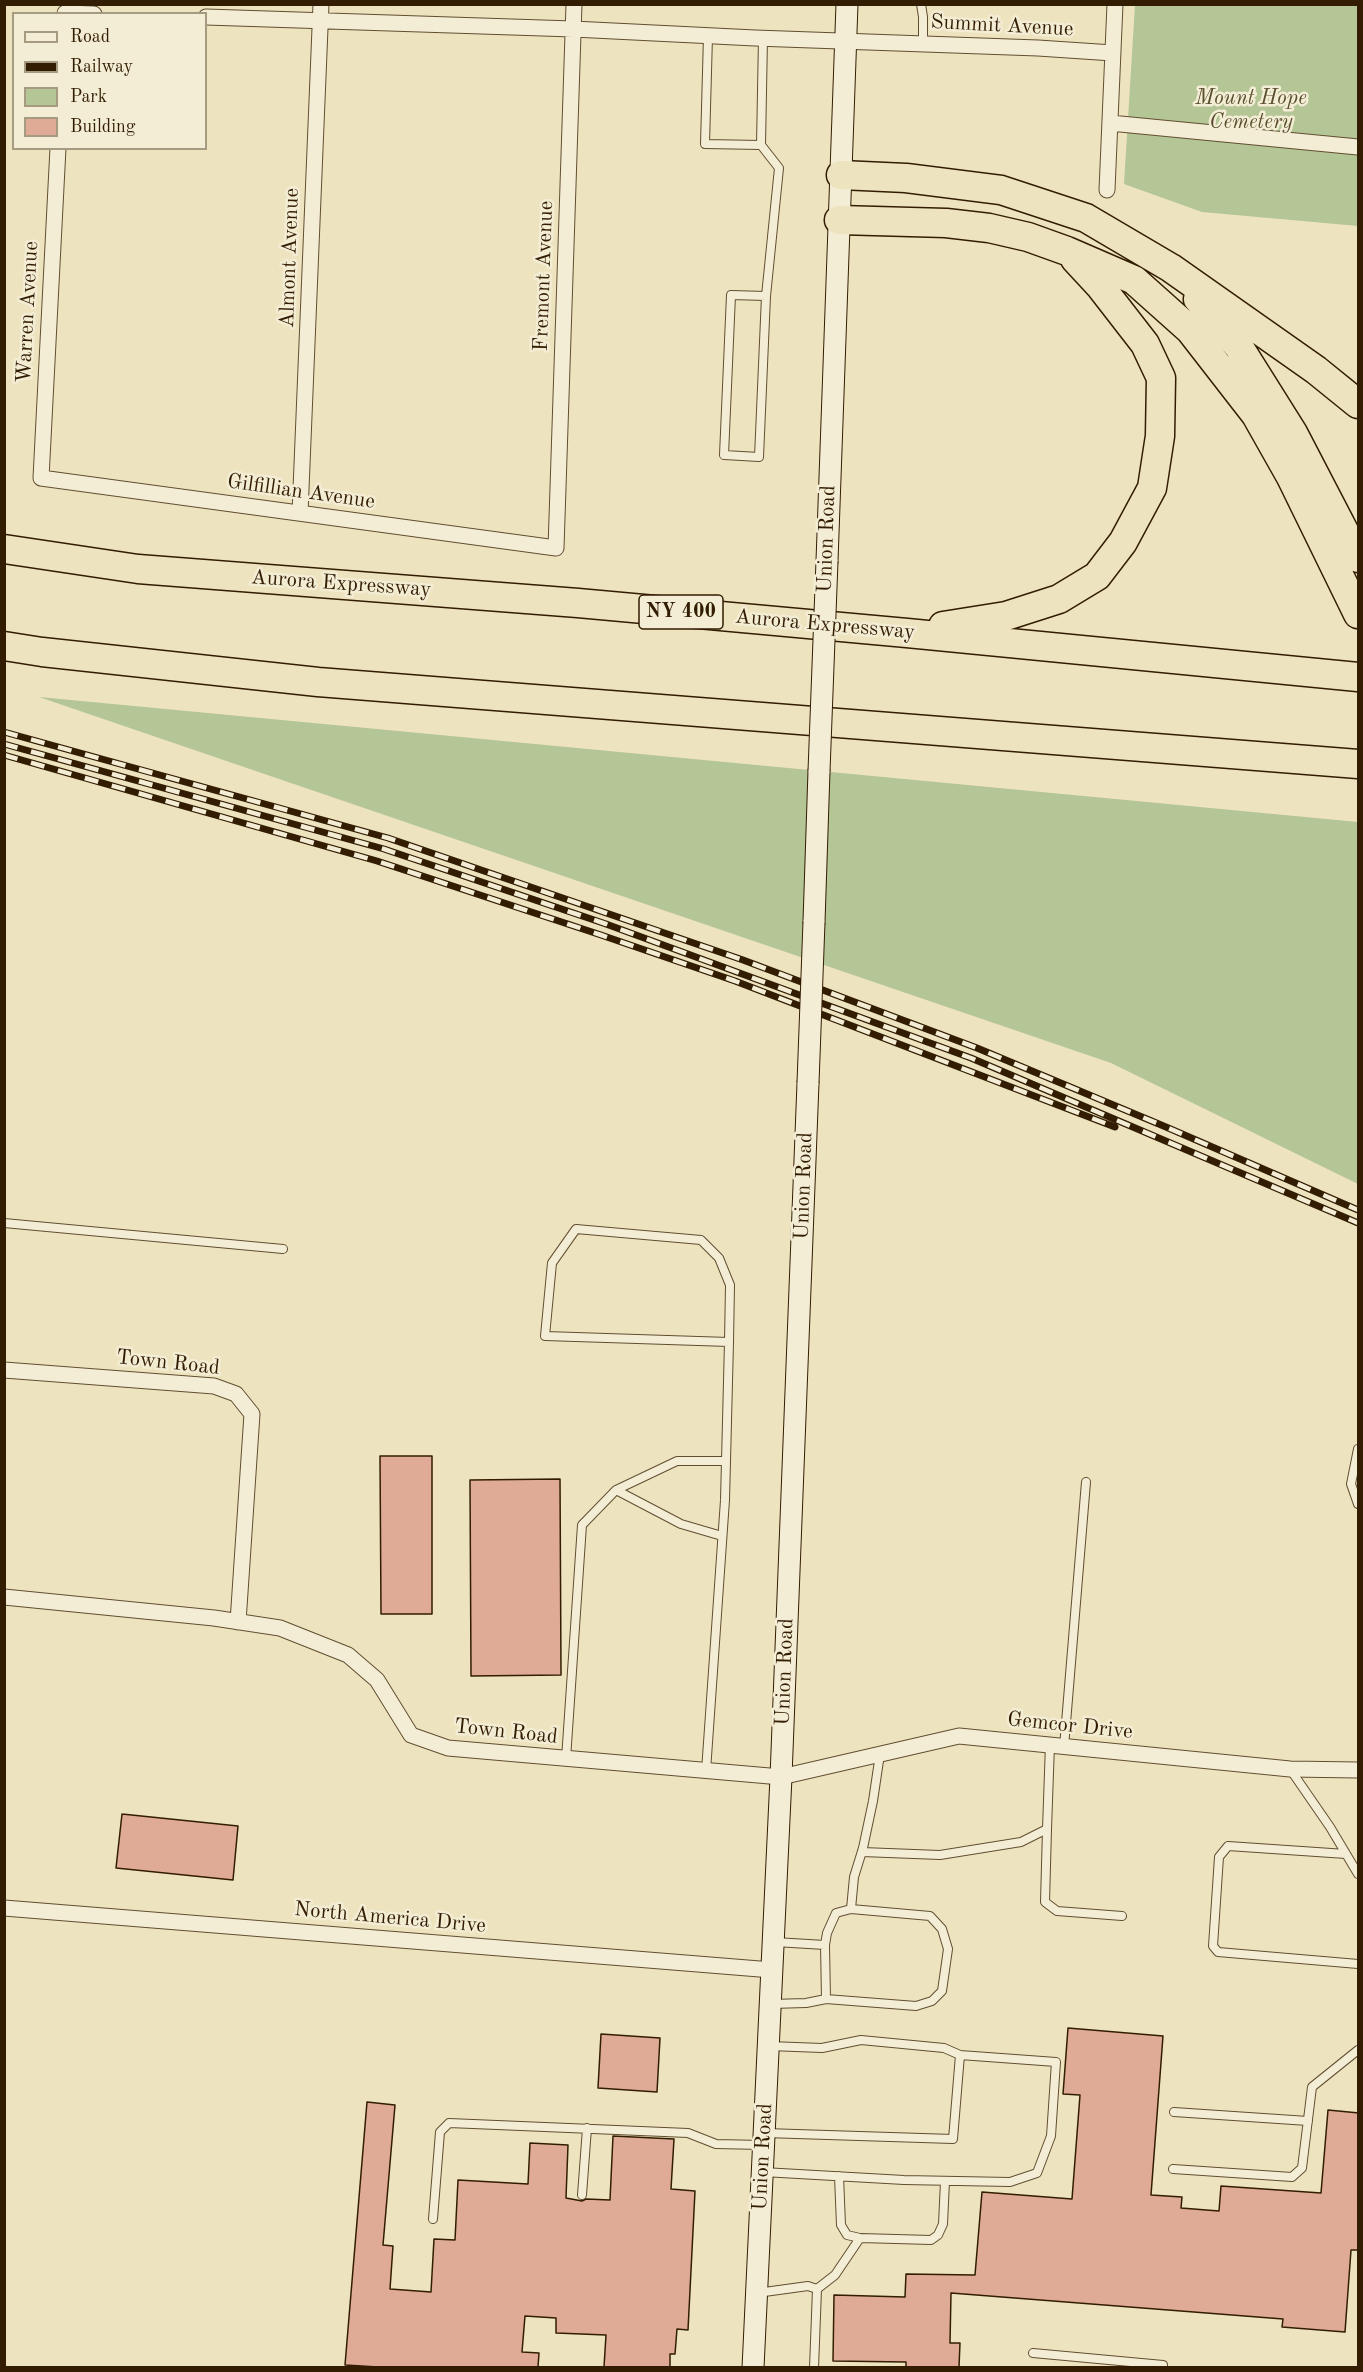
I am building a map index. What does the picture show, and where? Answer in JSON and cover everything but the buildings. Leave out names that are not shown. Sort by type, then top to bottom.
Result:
[{"type":"highway","points":[[841,175],[906,178],[1001,190],[1086,218],[1171,268],[1316,370],[1359,404]]},
{"type":"highway","points":[[839,220],[946,223],[989,228],[1028,237],[1134,280],[1190,330],[1256,415],[1291,477],[1359,614]]},
{"type":"highway","points":[[907,633],[1006,616],[1059,599],[1097,576],[1123,542],[1152,488],[1160,436],[1161,378],[1145,344],[1100,286],[1067,251]]},
{"type":"highway","points":[[1171,268],[1239,347],[1293,433],[1359,558]]},
{"type":"highway","name":"Aurora Expressway","points":[[4,549],[138,569],[566,602],[1359,677]]},
{"type":"highway","points":[[4,646],[330,682],[1359,764]]},
{"type":"main road","name":"Union Road","points":[[753,2367],[781,1777],[847,4]]},
{"type":"street","name":"Almont Avenue","points":[[300,513],[321,4]]},
{"type":"street","name":"Fremont Avenue","points":[[556,548],[574,4]]},
{"type":"street","points":[[1107,190],[1115,4]]},
{"type":"street","name":"Summit Avenue","points":[[207,17],[573,29],[1113,53]]},
{"type":"street","points":[[1110,123],[1359,147]]},
{"type":"street","name":"Warren Avenue","points":[[40,478],[58,150]]},
{"type":"street","name":"Gilfillian Avenue","points":[[40,478],[556,548]]},
{"type":"street","name":"Town Road","points":[[4,1370],[214,1386],[236,1394],[252,1414],[238,1622]]},
{"type":"street","name":"Town Road","points":[[4,1597],[280,1628],[348,1655],[377,1680],[411,1735],[448,1748],[781,1777]]},
{"type":"street","name":"Gemcor Drive","points":[[781,1777],[959,1736],[1290,1769],[1359,1770]]},
{"type":"street","name":"North America Drive","points":[[4,1908],[772,1970]]},
{"type":"lane","points":[[921,4],[923,43]]},
{"type":"lane","points":[[708,36],[705,144],[761,145]]},
{"type":"lane","points":[[763,38],[761,145],[779,168],[766,296],[759,457],[724,455],[731,295],[766,296]]},
{"type":"lane","points":[[4,1223],[283,1249]]},
{"type":"lane","points":[[706,1771],[726,1461],[729,1342],[730,1285],[719,1258],[701,1240],[576,1229],[552,1263],[545,1336],[729,1342]]},
{"type":"lane","points":[[1359,1449],[1351,1484],[1359,1504]]},
{"type":"lane","points":[[566,1759],[582,1525],[616,1490],[676,1461],[726,1461]]},
{"type":"lane","points":[[1086,1482],[1047,1829],[1045,1902],[1057,1911],[1122,1916]]},
{"type":"lane","points":[[616,1490],[681,1524],[722,1536]]},
{"type":"lane","points":[[851,1909],[854,1877],[873,1801],[880,1754]]},
{"type":"lane","points":[[1290,1769],[1359,1874]]},
{"type":"lane","points":[[862,1852],[940,1855],[1021,1842],[1047,1829]]},
{"type":"lane","points":[[1346,1854],[1228,1846],[1219,1857],[1214,1946],[1218,1952],[1359,1964]]},
{"type":"lane","points":[[770,2004],[806,2003],[826,1999],[916,2006],[932,2001],[942,1991],[948,1949],[942,1929],[930,1916],[851,1909],[836,1912],[827,1933],[825,1945],[826,1999]]},
{"type":"lane","points":[[773,1942],[825,1945]]},
{"type":"lane","points":[[762,2172],[1010,2182],[1037,2173],[1052,2136],[1056,2062],[960,2055],[944,2048],[861,2040],[822,2048],[768,2046]]},
{"type":"lane","points":[[1173,2169],[1292,2177],[1302,2168],[1312,2087],[1359,2050]]},
{"type":"lane","points":[[434,2219],[440,2132],[449,2123],[688,2133],[716,2144],[764,2139],[953,2139],[960,2055]]},
{"type":"lane","points":[[1174,2112],[1308,2121]]},
{"type":"lane","points":[[582,2195],[587,2128]]},
{"type":"lane","points":[[839,2176],[841,2225],[847,2235],[860,2238],[931,2240],[938,2235],[943,2224],[945,2181]]},
{"type":"lane","points":[[814,2367],[818,2289],[835,2275],[860,2238]]},
{"type":"lane","points":[[756,2293],[808,2286],[818,2289]]},
{"type":"lane","points":[[1033,2353],[1163,2365],[1163,2367]]},
{"type":"green space","name":"Mount Hope Cemetery","points":[[1135,5],[1358,5],[1358,226],[1202,212],[1124,184]]},
{"type":"green space","points":[[39,697],[1358,822],[1358,1184],[1111,1063]]},
{"type":"railway","points":[[4,732],[388,838],[743,960],[977,1048],[1358,1210]]},
{"type":"railway","points":[[4,744],[384,849],[606,924],[971,1058],[1358,1223]]},
{"type":"railway","points":[[4,755],[377,861],[601,935],[735,981],[1115,1127]]}]
